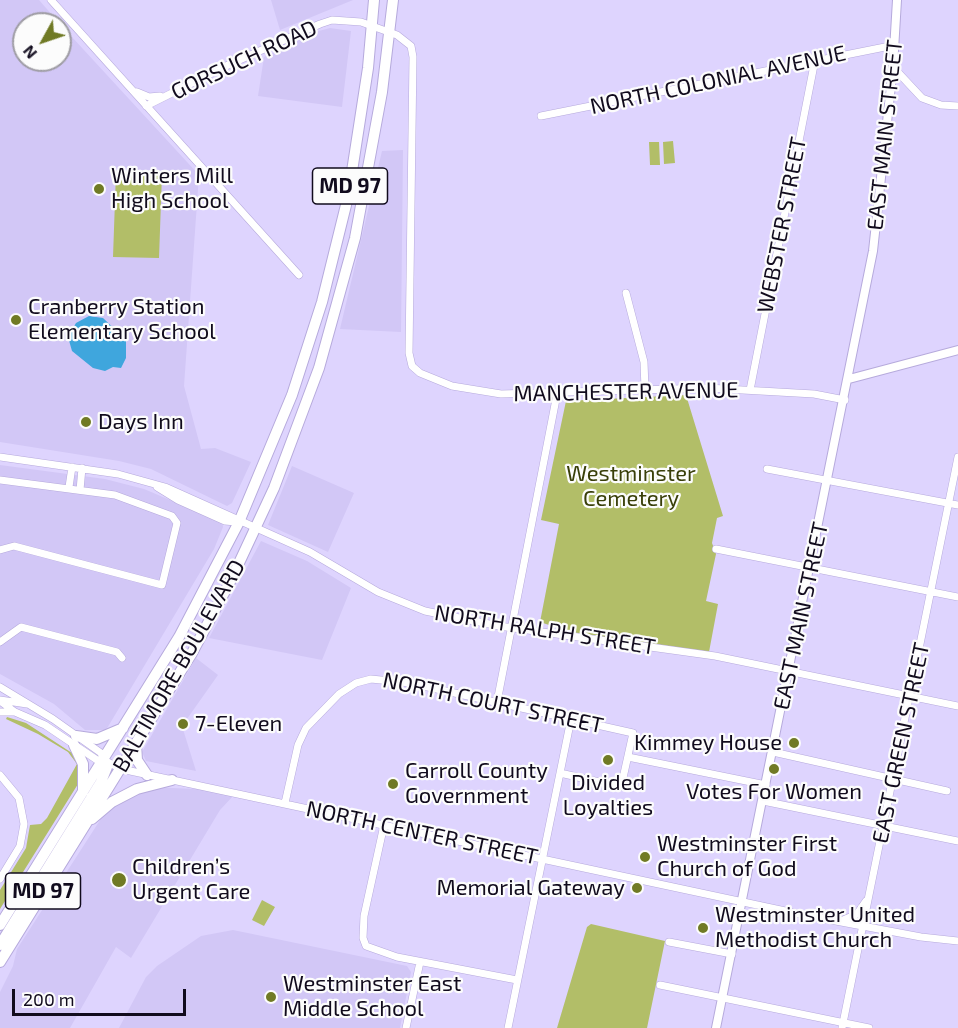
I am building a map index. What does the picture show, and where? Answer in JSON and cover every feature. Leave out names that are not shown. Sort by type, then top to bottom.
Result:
[{"type":"highway","name":"BALTIMORE BOULEVARD","points":[[0,962],[209,622],[247,525],[322,302],[353,169],[373,25],[374,0]]},
{"type":"highway","name":"BALTIMORE BOULEVARD","points":[[0,925],[247,525],[299,422],[338,303],[365,192],[393,0]]},
{"type":"highway","points":[[83,792],[83,764],[75,740],[97,739],[123,728]]},
{"type":"highway","points":[[136,744],[137,760],[147,775]]},
{"type":"highway","points":[[0,945],[101,782],[107,767],[104,760]]},
{"type":"highway","points":[[87,822],[112,802],[137,789],[172,780]]},
{"type":"main road","name":"EAST MAIN STREET","points":[[716,1028],[849,379],[856,363],[857,340],[878,218],[895,45],[897,0]]},
{"type":"main road","points":[[849,379],[958,350]]},
{"type":"street","name":"GORSUCH ROAD","points":[[51,0],[146,106],[320,24],[338,20],[373,25],[403,38],[412,52],[410,353],[412,366]]},
{"type":"street","name":"NORTH COLONIAL AVENUE","points":[[541,116],[895,45]]},
{"type":"street","name":"WEBSTER STREET","points":[[750,390],[816,60]]},
{"type":"street","points":[[893,67],[922,98],[941,105],[958,105]]},
{"type":"street","points":[[129,88],[149,97],[166,95]]},
{"type":"street","points":[[146,106],[299,275]]},
{"type":"street","points":[[626,293],[644,362],[645,389]]},
{"type":"street","name":"MANCHESTER AVENUE","points":[[412,366],[427,377],[452,386],[501,394],[557,394],[645,389],[750,390],[814,394],[845,400]]},
{"type":"street","points":[[497,702],[557,394]]},
{"type":"street","name":"NORTH RALPH STREET","points":[[0,457],[118,474],[157,487],[165,487],[312,553],[378,592],[425,611],[511,628],[654,646],[958,706]]},
{"type":"street","name":"EAST GREEN STREET","points":[[843,1026],[958,457]]},
{"type":"street","points":[[69,487],[72,467]]},
{"type":"street","points":[[80,490],[82,468]]},
{"type":"street","points":[[767,469],[958,505]]},
{"type":"street","points":[[0,480],[69,487],[115,495],[172,516],[177,523],[162,585],[14,546],[0,550]]},
{"type":"street","points":[[716,549],[958,597]]},
{"type":"street","points":[[0,642],[21,627],[117,652],[122,658]]},
{"type":"street","name":"NORTH COURT STREET","points":[[285,803],[295,755],[306,728],[331,701],[356,683],[371,679],[398,681],[633,733],[628,757],[766,785]]},
{"type":"street","points":[[0,680],[8,692]]},
{"type":"street","name":"NORTH CENTER STREET","points":[[0,687],[32,705],[75,740]]},
{"type":"street","points":[[0,701],[32,705]]},
{"type":"street","name":"NORTH CENTER STREET","points":[[0,701],[15,712],[101,753],[104,760],[120,769],[742,902],[863,926],[958,941]]},
{"type":"street","points":[[0,712],[15,712]]},
{"type":"street","points":[[508,1028],[571,719]]},
{"type":"street","points":[[773,752],[947,791]]},
{"type":"street","points":[[560,773],[621,787],[628,757]]},
{"type":"street","points":[[0,775],[20,798],[24,824],[20,846],[0,879]]},
{"type":"street","points":[[763,801],[958,841]]},
{"type":"street","points":[[384,825],[364,916],[363,940],[366,946],[374,951],[420,962],[517,980]]},
{"type":"street","points":[[836,921],[848,920],[860,911],[871,885]]},
{"type":"street","points":[[669,942],[732,954]]},
{"type":"street","points":[[406,1028],[420,962]]},
{"type":"street","points":[[660,985],[843,1026],[869,1028]]},
{"type":"shaded area","name":"Winters Mill High School","points":[[0,0],[39,0],[50,12],[12,12],[12,72],[72,72],[72,37],[199,175],[184,386],[201,449],[215,448],[251,462],[232,503],[227,506],[151,469],[119,461],[0,442]]},
{"type":"shaded area","points":[[271,0],[353,0],[280,30]]},
{"type":"shaded area","points":[[330,28],[351,31],[342,107],[258,96],[264,57],[315,32]]},
{"type":"shaded area","points":[[403,150],[401,332],[340,329],[382,151]]},
{"type":"shaded area","points":[[0,465],[105,479],[144,489],[222,522],[223,527],[214,549],[106,730],[85,730],[54,704],[0,674]]},
{"type":"shaded area","points":[[292,466],[354,493],[328,552],[268,525]]},
{"type":"shaded area","points":[[261,541],[307,561],[351,588],[322,660],[209,638]]},
{"type":"shaded area","points":[[196,658],[218,675],[182,726],[196,771],[146,761],[142,752]]},
{"type":"shaded area","points":[[149,787],[219,790],[234,795],[220,810],[131,958],[116,947],[70,1028],[0,1028],[0,992],[13,966],[17,949],[104,814],[116,802]]},
{"type":"shaded area","name":"Westminster East Middle School","points":[[233,930],[407,966],[411,972],[400,1028],[119,1028],[146,977],[157,966],[201,936]]},
{"type":"green space","points":[[673,141],[675,163],[664,164],[663,142]]},
{"type":"green space","points":[[649,142],[659,142],[660,165],[650,165]]},
{"type":"green space","points":[[116,172],[162,174],[159,258],[113,257]]},
{"type":"green space","name":"Westminster Cemetery","points":[[686,395],[723,516],[717,518],[712,543],[716,554],[706,601],[718,604],[709,652],[570,632],[540,622],[559,524],[541,520],[566,401]]},
{"type":"green space","points":[[7,717],[26,723],[72,753],[79,766],[78,784],[0,909],[0,890],[26,848],[30,825],[41,824],[47,818],[77,764],[68,752],[6,719]]},
{"type":"green space","points":[[262,900],[275,907],[264,926],[252,920]]},
{"type":"green space","points":[[591,924],[665,941],[647,1028],[557,1028],[587,927]]},
{"type":"water","points":[[89,316],[103,318],[126,340],[126,358],[121,368],[113,367],[105,371],[93,368],[72,351],[68,337],[76,323]]},
{"type":"place","name":"Winters Mill High School","points":[[99,189]]},
{"type":"place","name":"Cranberry Station Elementary School","points":[[16,320]]},
{"type":"place","name":"Days Inn","points":[[86,422]]},
{"type":"place","name":"7-Eleven","points":[[183,724]]},
{"type":"place","name":"Kimmey House","points":[[794,743]]},
{"type":"place","name":"Divided Loyalties","points":[[608,760]]},
{"type":"place","name":"Votes For Women","points":[[774,769]]},
{"type":"place","name":"Carroll County Government","points":[[393,784]]},
{"type":"place","name":"Westminster First Church of God","points":[[645,857]]},
{"type":"place","name":"Children’s Urgent Care","points":[[119,880]]},
{"type":"place","name":"Memorial Gateway","points":[[637,888]]},
{"type":"place","name":"Westminster United Methodist Church","points":[[703,928]]},
{"type":"place","name":"Westminster East Middle School","points":[[271,997]]}]
